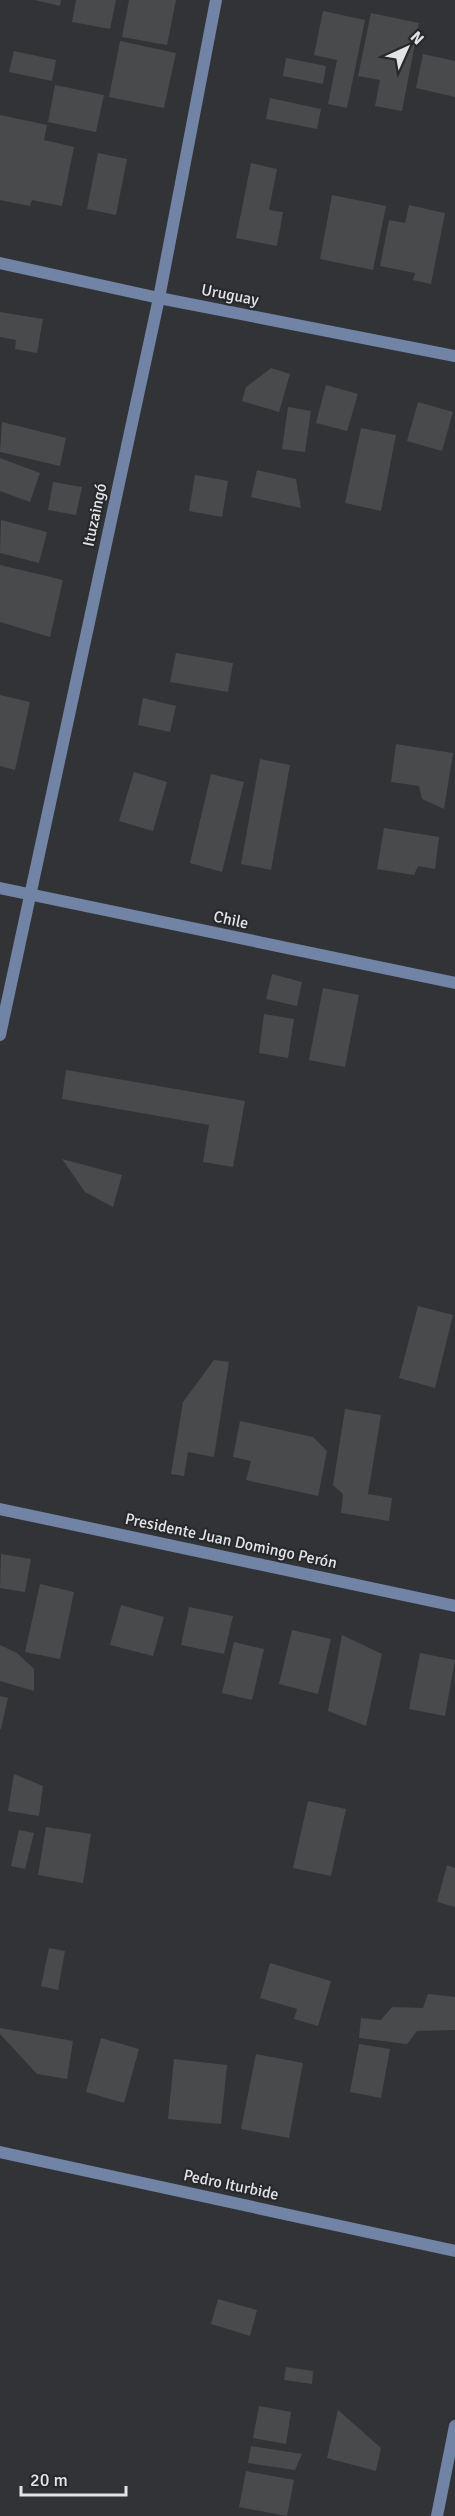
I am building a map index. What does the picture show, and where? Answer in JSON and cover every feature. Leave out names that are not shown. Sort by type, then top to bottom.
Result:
[{"type":"street","name":"Ituzaingó","points":[[0,1035],[159,298],[216,0]]},
{"type":"street","name":"Uruguay","points":[[0,263],[159,298],[455,356]]},
{"type":"street","name":"Chile","points":[[0,888],[455,983]]},
{"type":"street","name":"Presidente Juan Domingo Perón","points":[[0,1509],[455,1606]]},
{"type":"street","name":"Pedro Iturbide","points":[[0,2152],[455,2251]]},
{"type":"street","points":[[437,2516],[455,2426]]},
{"type":"building","points":[[35,0],[61,0],[60,6]]},
{"type":"building","points":[[76,0],[116,0],[110,29],[72,22]]},
{"type":"building","points":[[129,0],[176,0],[167,45],[122,37]]},
{"type":"building","points":[[323,11],[365,20],[347,108],[328,104],[337,60],[314,55]]},
{"type":"building","points":[[371,13],[419,23],[402,111],[375,106],[380,80],[358,76]]},
{"type":"building","points":[[120,41],[176,53],[164,108],[109,97]]},
{"type":"building","points":[[14,51],[56,60],[52,81],[9,72]]},
{"type":"building","points":[[423,54],[455,61],[455,97],[416,88]]},
{"type":"building","points":[[286,58],[326,66],[323,84],[283,76]]},
{"type":"building","points":[[55,85],[104,95],[96,132],[48,122]]},
{"type":"building","points":[[270,98],[321,109],[317,129],[266,119]]},
{"type":"building","points":[[0,115],[47,125],[44,140],[74,147],[62,206],[32,200],[30,206],[0,200]]},
{"type":"building","points":[[98,153],[127,159],[116,215],[87,209]]},
{"type":"building","points":[[251,163],[277,169],[269,210],[283,212],[277,246],[236,238]]},
{"type":"building","points":[[332,195],[386,206],[373,270],[320,259]]},
{"type":"building","points":[[409,205],[445,213],[431,284],[413,280],[415,273],[380,266],[389,220],[405,223]]},
{"type":"building","points":[[0,312],[43,319],[37,353],[15,349],[16,340],[0,337]]},
{"type":"building","points":[[271,368],[290,374],[279,412],[242,401],[246,387]]},
{"type":"building","points":[[326,385],[358,394],[347,431],[316,423]]},
{"type":"building","points":[[418,402],[453,412],[442,451],[407,441]]},
{"type":"building","points":[[288,407],[311,411],[305,452],[282,449]]},
{"type":"building","points":[[2,422],[66,438],[60,466],[0,452]]},
{"type":"building","points":[[361,428],[396,435],[381,511],[345,503]]},
{"type":"building","points":[[0,458],[40,473],[30,502],[0,491]]},
{"type":"building","points":[[257,470],[296,479],[301,508],[251,497]]},
{"type":"building","points":[[195,475],[228,481],[222,517],[189,511]]},
{"type":"building","points":[[53,482],[82,487],[76,515],[48,510]]},
{"type":"building","points":[[1,520],[47,532],[39,563],[0,553]]},
{"type":"building","points":[[0,565],[63,580],[50,637],[0,622]]},
{"type":"building","points":[[176,653],[233,663],[228,692],[170,682]]},
{"type":"building","points":[[0,695],[30,702],[15,770],[0,766]]},
{"type":"building","points":[[143,698],[176,706],[170,732],[138,725]]},
{"type":"building","points":[[396,744],[453,753],[444,809],[422,799],[419,786],[391,782]]},
{"type":"building","points":[[260,759],[290,765],[271,870],[241,864]]},
{"type":"building","points":[[134,772],[167,782],[153,831],[119,821]]},
{"type":"building","points":[[211,774],[244,782],[222,872],[190,863]]},
{"type":"building","points":[[384,828],[439,837],[435,869],[418,866],[414,875],[377,869]]},
{"type":"building","points":[[272,974],[302,982],[297,1006],[266,999]]},
{"type":"building","points":[[323,988],[359,995],[345,1067],[309,1060]]},
{"type":"building","points":[[264,1014],[294,1019],[288,1058],[259,1053]]},
{"type":"building","points":[[66,1070],[245,1101],[233,1167],[203,1162],[209,1125],[62,1099]]},
{"type":"building","points":[[62,1159],[122,1175],[113,1207],[85,1192]]},
{"type":"building","points":[[418,1306],[453,1315],[435,1388],[399,1378]]},
{"type":"building","points":[[214,1360],[229,1362],[214,1457],[188,1452],[184,1476],[171,1474],[183,1402]]},
{"type":"building","points":[[345,1409],[381,1415],[368,1494],[392,1498],[389,1521],[341,1513],[343,1494],[333,1485]]},
{"type":"building","points":[[240,1421],[313,1437],[327,1451],[318,1496],[246,1480],[251,1461],[233,1457]]},
{"type":"building","points":[[1,1554],[31,1559],[25,1592],[0,1588]]},
{"type":"building","points":[[40,1584],[74,1592],[60,1659],[25,1652]]},
{"type":"building","points":[[121,1605],[164,1617],[153,1656],[110,1645]]},
{"type":"building","points":[[189,1607],[233,1616],[224,1654],[181,1645]]},
{"type":"building","points":[[292,1630],[331,1639],[318,1694],[279,1684]]},
{"type":"building","points":[[342,1635],[382,1654],[366,1726],[328,1711]]},
{"type":"building","points":[[234,1642],[264,1649],[252,1700],[222,1693]]},
{"type":"building","points":[[0,1645],[17,1653],[34,1669],[34,1691],[0,1681]]},
{"type":"building","points":[[420,1653],[455,1660],[445,1716],[409,1709]]},
{"type":"building","points":[[0,1696],[8,1698],[1,1729],[0,1729]]},
{"type":"building","points":[[14,1774],[43,1786],[39,1816],[8,1811]]},
{"type":"building","points":[[308,1801],[346,1809],[331,1876],[293,1868]]},
{"type":"building","points":[[46,1827],[91,1834],[83,1883],[38,1875]]},
{"type":"building","points":[[19,1830],[34,1833],[25,1869],[11,1866]]},
{"type":"building","points":[[447,1865],[455,1868],[455,1907],[437,1902]]},
{"type":"building","points":[[49,1948],[65,1951],[58,1990],[41,1986]]},
{"type":"building","points":[[270,1963],[331,1981],[318,2026],[294,2019],[297,2009],[260,1998]]},
{"type":"building","points":[[428,1994],[455,1997],[455,2030],[417,2031],[407,2044],[359,2038],[361,2018],[381,2020],[392,2007],[423,2008]]},
{"type":"building","points":[[0,2028],[73,2041],[67,2079],[37,2074],[0,2034]]},
{"type":"building","points":[[101,2038],[139,2049],[124,2103],[86,2092]]},
{"type":"building","points":[[359,2044],[390,2049],[381,2098],[350,2092]]},
{"type":"building","points":[[256,2054],[303,2063],[289,2138],[241,2129]]},
{"type":"building","points":[[174,2059],[227,2065],[221,2124],[168,2119]]},
{"type":"building","points":[[218,2299],[257,2310],[250,2336],[211,2324]]},
{"type":"building","points":[[286,2367],[313,2371],[312,2384],[284,2380]]},
{"type":"building","points":[[259,2406],[291,2412],[286,2444],[253,2438]]},
{"type":"building","points":[[338,2410],[381,2448],[376,2471],[327,2458]]},
{"type":"building","points":[[251,2446],[302,2454],[295,2470],[248,2463]]},
{"type":"building","points":[[246,2471],[294,2480],[287,2516],[239,2507]]}]
